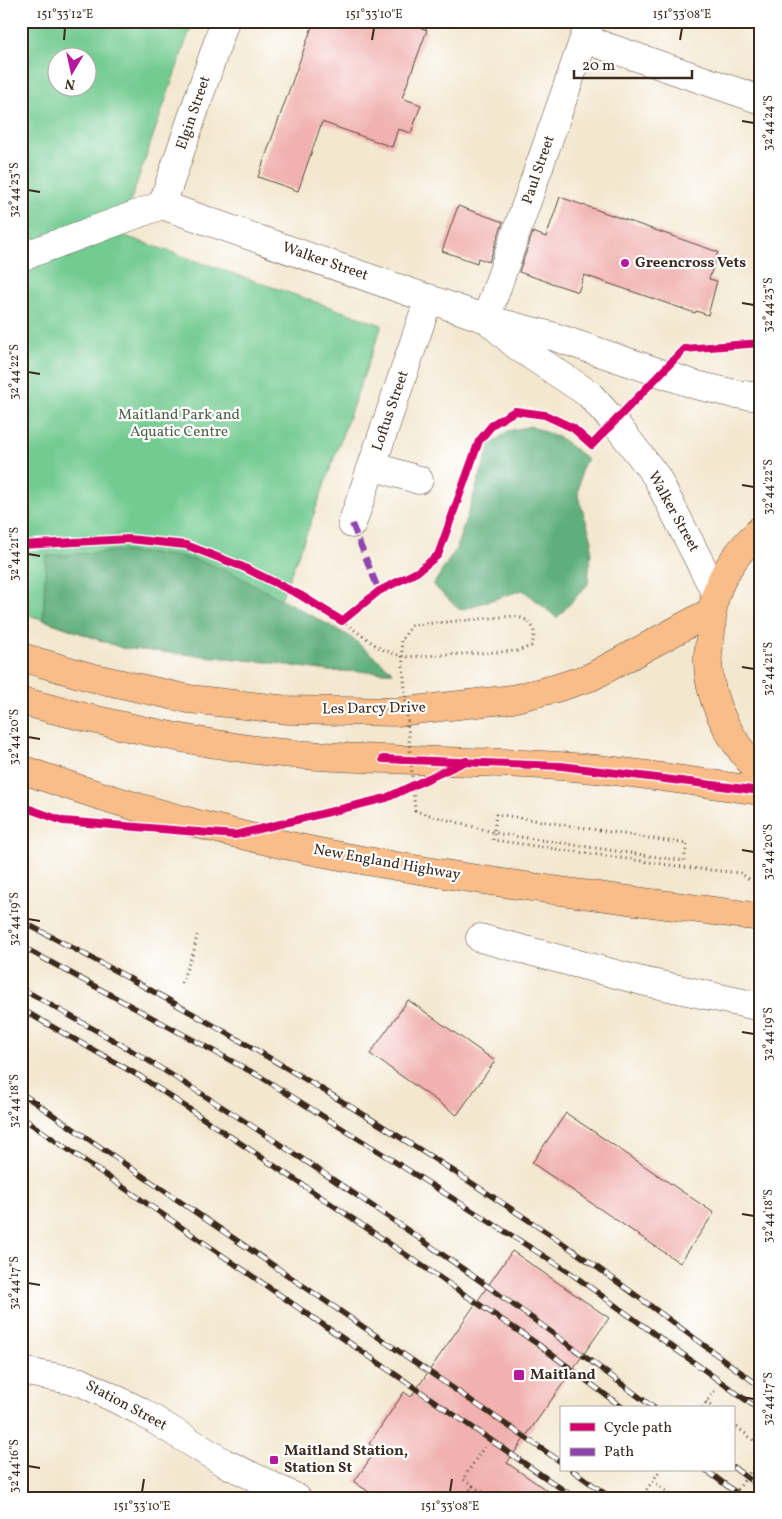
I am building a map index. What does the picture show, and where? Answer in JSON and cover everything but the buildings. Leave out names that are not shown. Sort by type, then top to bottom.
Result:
[{"type":"highway","points":[[761,529],[743,547],[724,575],[714,603],[708,663],[715,701],[743,756],[761,774]]},
{"type":"highway","name":"Les Darcy Drive","points":[[21,657],[90,677],[190,699],[289,710],[397,712],[512,699],[591,678],[714,603]]},
{"type":"highway","points":[[21,701],[98,721],[192,740],[273,752],[384,759],[561,766],[761,791]]},
{"type":"highway","name":"New England Highway","points":[[21,769],[183,820],[312,850],[424,871],[761,917]]},
{"type":"street","name":"Elgin Street","points":[[162,205],[225,21]]},
{"type":"street","points":[[587,30],[761,100]]},
{"type":"street","name":"Paul Street","points":[[486,319],[587,30]]},
{"type":"street","points":[[21,257],[162,205]]},
{"type":"street","name":"Walker Street","points":[[162,205],[486,319],[552,336],[679,380],[735,394],[761,397]]},
{"type":"street","name":"Loftus Street","points":[[352,524],[429,298]]},
{"type":"street","name":"Walker Street","points":[[486,319],[517,346],[589,394],[615,423],[656,476],[714,603]]},
{"type":"street","points":[[372,466],[419,480]]},
{"type":"street","points":[[480,938],[642,981],[761,1006]]},
{"type":"street","name":"Station Street","points":[[21,1371],[81,1382],[140,1411],[223,1462],[297,1498]]},
{"type":"street","name":"Station Street","points":[[223,1462],[266,1498]]},
{"type":"path","points":[[342,621],[349,615]]},
{"type":"path","points":[[333,616],[381,649],[404,657],[517,650],[531,646],[536,636],[534,628],[524,618],[513,616],[412,625],[401,641],[415,811],[490,832],[500,834],[684,861],[687,844],[496,814],[495,823],[494,831],[493,840],[691,868],[740,873],[754,882]]},
{"type":"path","points":[[404,790],[466,761]]},
{"type":"path","points":[[180,983],[194,951],[197,935]]},
{"type":"path","points":[[703,1406],[716,1390]]},
{"type":"path","points":[[706,1402],[711,1406]]},
{"type":"path","points":[[734,1425],[761,1446]]},
{"type":"path","points":[[484,1447],[463,1479],[491,1498]]},
{"type":"path","points":[[732,1498],[761,1456]]},
{"type":"path","points":[[642,1498],[659,1472]]},
{"type":"path","points":[[653,1481],[676,1498]]},
{"type":"path","points":[[464,1498],[472,1486]]},
{"type":"green space","name":"Maitland Park and Aquatic Centre","points":[[21,21],[174,21],[191,27],[119,234],[382,325],[311,522],[281,599],[349,636],[393,672],[329,671],[267,662],[122,648],[21,612]]},
{"type":"green space","points":[[531,426],[562,439],[587,459],[581,470],[578,496],[592,540],[588,584],[557,618],[523,590],[460,610],[433,585],[456,549],[490,445],[508,431]]},
{"type":"green space","points":[[117,551],[178,556],[207,563],[238,576],[349,636],[393,672],[329,671],[267,662],[122,648],[43,619],[46,556]]},
{"type":"railway","points":[[21,921],[227,1033],[428,1155],[584,1258],[761,1387]]},
{"type":"railway","points":[[21,946],[261,1077],[569,1272],[761,1411]]},
{"type":"railway","points":[[21,988],[144,1058],[275,1141],[467,1271],[651,1406]]},
{"type":"railway","points":[[21,1009],[141,1077],[539,1345],[620,1406]]},
{"type":"railway","points":[[21,1093],[560,1461]]},
{"type":"railway","points":[[21,1117],[575,1498]]},
{"type":"railway","points":[[734,1468],[761,1488]]},
{"type":"railway","points":[[575,1472],[611,1498]]},
{"type":"railway","points":[[709,1472],[743,1498]]},
{"type":"marked path","points":[[352,524],[379,591]]},
{"type":"cycle path","points":[[21,545],[129,539],[186,545],[243,567],[300,595],[342,621],[379,591],[417,572],[438,555],[479,441],[493,424],[515,411],[545,415],[573,428],[592,445],[684,349],[761,343]]},
{"type":"cycle path","points":[[383,759],[561,766],[761,791]]},
{"type":"cycle path","points":[[21,806],[63,821],[235,835],[386,798],[466,761]]},
{"type":"place","name":"Greencross Vets","points":[[625,263]]},
{"type":"place","name":"Maitland","points":[[519,1375]]},
{"type":"place","name":"Maitland Station, Station St","points":[[274,1460]]}]
